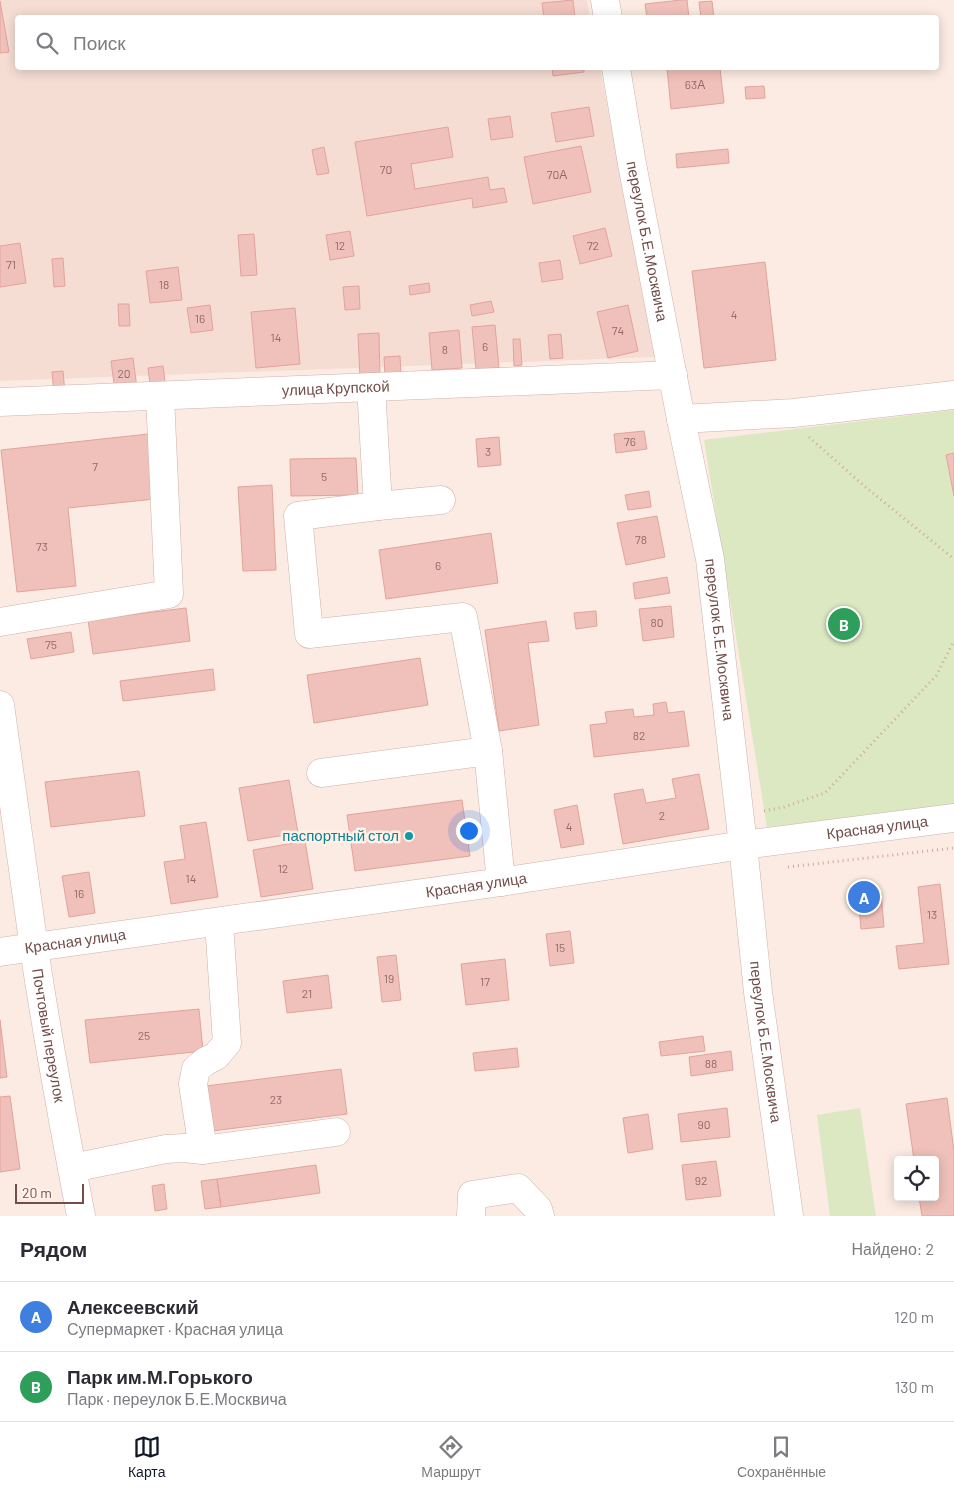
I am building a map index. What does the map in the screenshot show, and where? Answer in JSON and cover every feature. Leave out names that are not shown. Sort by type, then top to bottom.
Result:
[{"type":"street","points":[[605,0],[608,15]]},
{"type":"street","name":"переулок Б.Е.Москвича","points":[[616,70],[632,164],[710,559],[758,992],[789,1216]]},
{"type":"street","name":"улица Крупской","points":[[0,402],[673,375]]},
{"type":"street","points":[[371,387],[378,506]]},
{"type":"street","points":[[681,419],[794,413],[954,395]]},
{"type":"street","points":[[0,622],[169,594],[160,396]]},
{"type":"street","points":[[441,500],[298,516],[309,634],[463,617],[488,751],[501,882]]},
{"type":"street","name":"Почтовый переулок","points":[[0,705],[10,835],[34,948],[53,1070],[81,1216]]},
{"type":"street","points":[[321,773],[488,751]]},
{"type":"street","name":"Красная улица","points":[[0,952],[501,882],[743,845],[954,818]]},
{"type":"street","points":[[203,1150],[193,1084],[196,1069],[216,1056],[227,1043],[219,922]]},
{"type":"street","points":[[72,1168],[166,1150],[184,1148],[203,1150],[336,1132]]},
{"type":"street","points":[[472,1216],[472,1195],[518,1188],[538,1209],[540,1216]]},
{"type":"path","points":[[794,413],[806,433],[813,440],[863,485],[954,559]]},
{"type":"path","points":[[758,812],[784,807],[825,793],[936,676],[954,641]]},
{"type":"path","points":[[782,868],[954,848]]},
{"type":"shaded area","points":[[0,0],[587,0],[590,15],[15,15],[15,70],[600,70],[655,357],[0,381]]},
{"type":"green space","points":[[954,410],[954,808],[767,827],[704,440]]},
{"type":"green space","points":[[860,1108],[876,1216],[830,1216],[817,1115]]},
{"type":"building","points":[[573,0],[575,15],[544,15],[542,3]]},
{"type":"building","points":[[687,0],[689,15],[647,15],[645,4]]},
{"type":"building","points":[[0,1],[9,52],[0,53]]},
{"type":"building","points":[[712,1],[714,15],[701,15],[699,2]]},
{"type":"building","points":[[552,70],[584,70],[584,72],[553,76]]},
{"type":"building","points":[[667,70],[720,70],[724,103],[671,109]]},
{"type":"building","points":[[764,86],[765,98],[746,99],[745,87]]},
{"type":"building","points":[[589,107],[594,136],[556,142],[551,113]]},
{"type":"building","points":[[510,116],[513,137],[491,140],[488,119]]},
{"type":"building","points":[[448,127],[453,157],[411,164],[415,189],[488,177],[490,190],[504,188],[507,202],[473,208],[472,198],[367,216],[355,142]]},
{"type":"building","points":[[581,146],[591,192],[533,204],[524,157]]},
{"type":"building","points":[[324,147],[329,173],[317,175],[312,150]]},
{"type":"building","points":[[728,149],[729,163],[677,168],[676,154]]},
{"type":"building","points":[[605,228],[612,256],[580,264],[573,236]]},
{"type":"building","points":[[350,231],[354,256],[330,260],[326,235]]},
{"type":"building","points":[[254,234],[257,275],[241,276],[238,235]]},
{"type":"building","points":[[20,243],[26,283],[0,287],[0,246]]},
{"type":"building","points":[[63,258],[65,286],[54,287],[52,259]]},
{"type":"building","points":[[560,260],[563,279],[542,282],[539,263]]},
{"type":"building","points":[[765,262],[776,360],[704,368],[692,271]]},
{"type":"building","points":[[178,267],[182,300],[150,303],[146,271]]},
{"type":"building","points":[[429,283],[430,292],[410,295],[409,286]]},
{"type":"building","points":[[359,286],[360,309],[345,310],[343,287]]},
{"type":"building","points":[[491,301],[494,312],[472,316],[470,305]]},
{"type":"building","points":[[118,304],[129,304],[130,326],[119,326]]},
{"type":"building","points":[[210,305],[213,330],[191,333],[187,308]]},
{"type":"building","points":[[628,305],[638,351],[608,358],[597,312]]},
{"type":"building","points":[[295,308],[300,364],[256,368],[251,312]]},
{"type":"building","points":[[495,325],[499,368],[476,369],[472,327]]},
{"type":"building","points":[[459,330],[462,368],[432,370],[429,333]]},
{"type":"building","points":[[379,333],[380,379],[360,379],[358,334]]},
{"type":"building","points":[[561,334],[563,358],[550,359],[548,335]]},
{"type":"building","points":[[513,339],[520,339],[522,365],[514,366]]},
{"type":"building","points":[[400,356],[401,375],[385,376],[384,357]]},
{"type":"building","points":[[133,358],[137,388],[115,391],[111,361]]},
{"type":"building","points":[[163,366],[166,390],[151,392],[148,368]]},
{"type":"building","points":[[63,371],[65,393],[54,394],[52,372]]},
{"type":"building","points":[[644,431],[647,449],[616,453],[614,434]]},
{"type":"building","points":[[148,434],[155,499],[68,508],[76,586],[17,592],[1,450]]},
{"type":"building","points":[[499,437],[501,465],[478,467],[476,439]]},
{"type":"building","points":[[954,453],[954,496],[946,455]]},
{"type":"building","points":[[356,458],[358,495],[291,496],[290,459]]},
{"type":"building","points":[[272,485],[276,570],[243,571],[238,487]]},
{"type":"building","points":[[649,491],[651,507],[628,510],[625,495]]},
{"type":"building","points":[[657,516],[665,557],[626,565],[617,523]]},
{"type":"building","points":[[491,533],[498,583],[386,599],[379,550]]},
{"type":"building","points":[[667,577],[670,593],[635,599],[633,583]]},
{"type":"building","points":[[671,606],[674,637],[643,641],[639,609]]},
{"type":"building","points":[[186,608],[190,641],[93,654],[88,620]]},
{"type":"building","points":[[596,611],[597,626],[576,629],[574,613]]},
{"type":"building","points":[[546,621],[549,641],[528,643],[539,725],[499,731],[485,630]]},
{"type":"building","points":[[71,632],[74,652],[31,659],[27,639]]},
{"type":"building","points":[[420,658],[428,705],[314,723],[307,675]]},
{"type":"building","points":[[213,669],[215,690],[123,701],[120,681]]},
{"type":"building","points":[[666,702],[668,713],[684,711],[689,746],[594,757],[590,725],[607,723],[605,712],[633,709],[634,717],[654,715],[653,704]]},
{"type":"building","points":[[139,771],[145,816],[51,827],[45,782]]},
{"type":"building","points":[[699,774],[709,829],[623,844],[614,794],[643,789],[646,803],[676,798],[672,779]]},
{"type":"building","points":[[289,780],[298,833],[248,841],[239,788]]},
{"type":"building","name":"паспортный стол","points":[[462,800],[470,856],[355,871],[347,815]]},
{"type":"building","points":[[577,805],[584,844],[561,848],[554,810]]},
{"type":"building","points":[[206,822],[218,897],[171,904],[164,862],[185,859],[180,826]]},
{"type":"building","points":[[305,841],[313,889],[261,897],[253,850]]},
{"type":"building","points":[[89,872],[95,913],[69,917],[62,876]]},
{"type":"building","points":[[940,884],[949,964],[899,969],[896,946],[924,943],[918,887]]},
{"type":"building","points":[[881,892],[884,927],[861,929],[858,894]]},
{"type":"building","points":[[570,931],[574,963],[550,966],[546,934]]},
{"type":"building","points":[[396,955],[401,1000],[382,1002],[377,957]]},
{"type":"building","points":[[505,959],[509,1000],[466,1005],[461,964]]},
{"type":"building","points":[[328,975],[332,1008],[287,1013],[283,981]]},
{"type":"building","points":[[199,1009],[203,1051],[90,1063],[85,1020]]},
{"type":"building","points":[[0,1020],[7,1077],[0,1078]]},
{"type":"building","points":[[703,1036],[705,1051],[661,1056],[659,1042]]},
{"type":"building","points":[[517,1048],[519,1067],[475,1071],[473,1053]]},
{"type":"building","points":[[731,1051],[733,1070],[691,1076],[689,1057]]},
{"type":"building","points":[[341,1069],[347,1114],[212,1131],[206,1086]]},
{"type":"building","points":[[10,1096],[20,1169],[0,1172],[0,1097]]},
{"type":"building","points":[[947,1098],[954,1151],[954,1216],[922,1216],[920,1201],[939,1201],[939,1156],[913,1156],[906,1104]]},
{"type":"building","points":[[727,1108],[730,1137],[681,1142],[678,1114]]},
{"type":"building","points":[[648,1114],[653,1149],[628,1153],[623,1118]]},
{"type":"building","points":[[716,1161],[721,1196],[686,1200],[682,1165]]},
{"type":"building","points":[[316,1165],[320,1193],[221,1207],[217,1179]]},
{"type":"building","points":[[217,1179],[221,1207],[205,1209],[201,1181]]},
{"type":"building","points":[[164,1184],[167,1209],[155,1211],[152,1186]]},
{"type":"place","name":"Парк им.М.Горького","points":[[844,624]]},
{"type":"place","name":"паспортный стол","points":[[409,836]]},
{"type":"place","name":"Алексеевский","points":[[864,897]]}]
